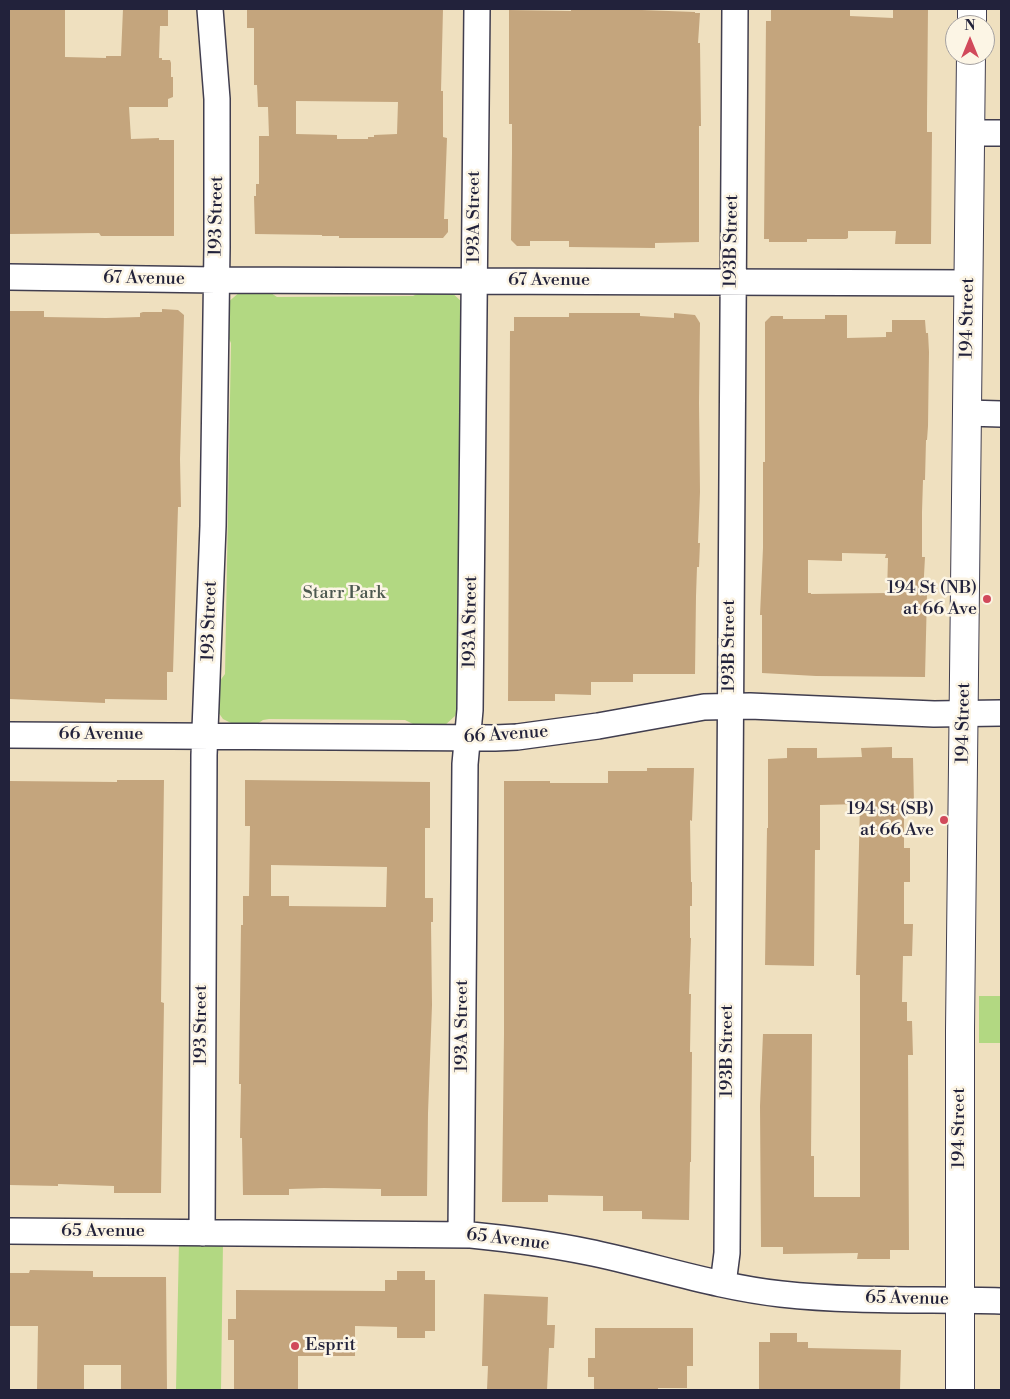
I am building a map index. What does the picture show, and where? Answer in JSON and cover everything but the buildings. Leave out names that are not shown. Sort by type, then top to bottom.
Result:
[{"type":"street","name":"193 Street","points":[[202,1233],[205,736],[213,526],[216,280],[217,116],[210,9]]},
{"type":"street","name":"193A Street","points":[[461,1234],[465,764],[470,710],[477,9]]},
{"type":"street","name":"193B Street","points":[[723,1284],[727,1254],[735,9]]},
{"type":"street","name":"194 Street","points":[[960,1390],[961,1010],[971,65]]},
{"type":"street","points":[[971,132],[1001,133]]},
{"type":"street","name":"67 Avenue","points":[[9,277],[216,280],[969,283]]},
{"type":"street","points":[[967,413],[1001,414]]},
{"type":"street","name":"66 Avenue","points":[[9,735],[517,737],[598,726],[704,707],[730,706],[934,714],[1001,713]]},
{"type":"street","name":"65 Avenue","points":[[9,1231],[461,1234],[519,1240],[578,1250],[723,1284],[780,1294],[850,1298],[1001,1301]]},
{"type":"green space","name":"Starr Park","points":[[241,291],[268,291],[277,297],[413,296],[423,291],[450,291],[462,302],[460,703],[455,716],[444,726],[417,726],[405,720],[269,719],[263,720],[254,726],[235,725],[223,719],[216,709],[219,682],[225,674],[231,343],[225,330],[226,304]]},
{"type":"green space","points":[[979,996],[1001,996],[1001,1043],[979,1043]]},
{"type":"green space","points":[[179,1241],[223,1242],[221,1390],[176,1390]]},
{"type":"place","name":"194 St (NB) at 66 Ave","points":[[987,599]]},
{"type":"place","name":"194 St (SB) at 66 Ave","points":[[944,820]]},
{"type":"place","name":"Esprit","points":[[295,1346]]}]
